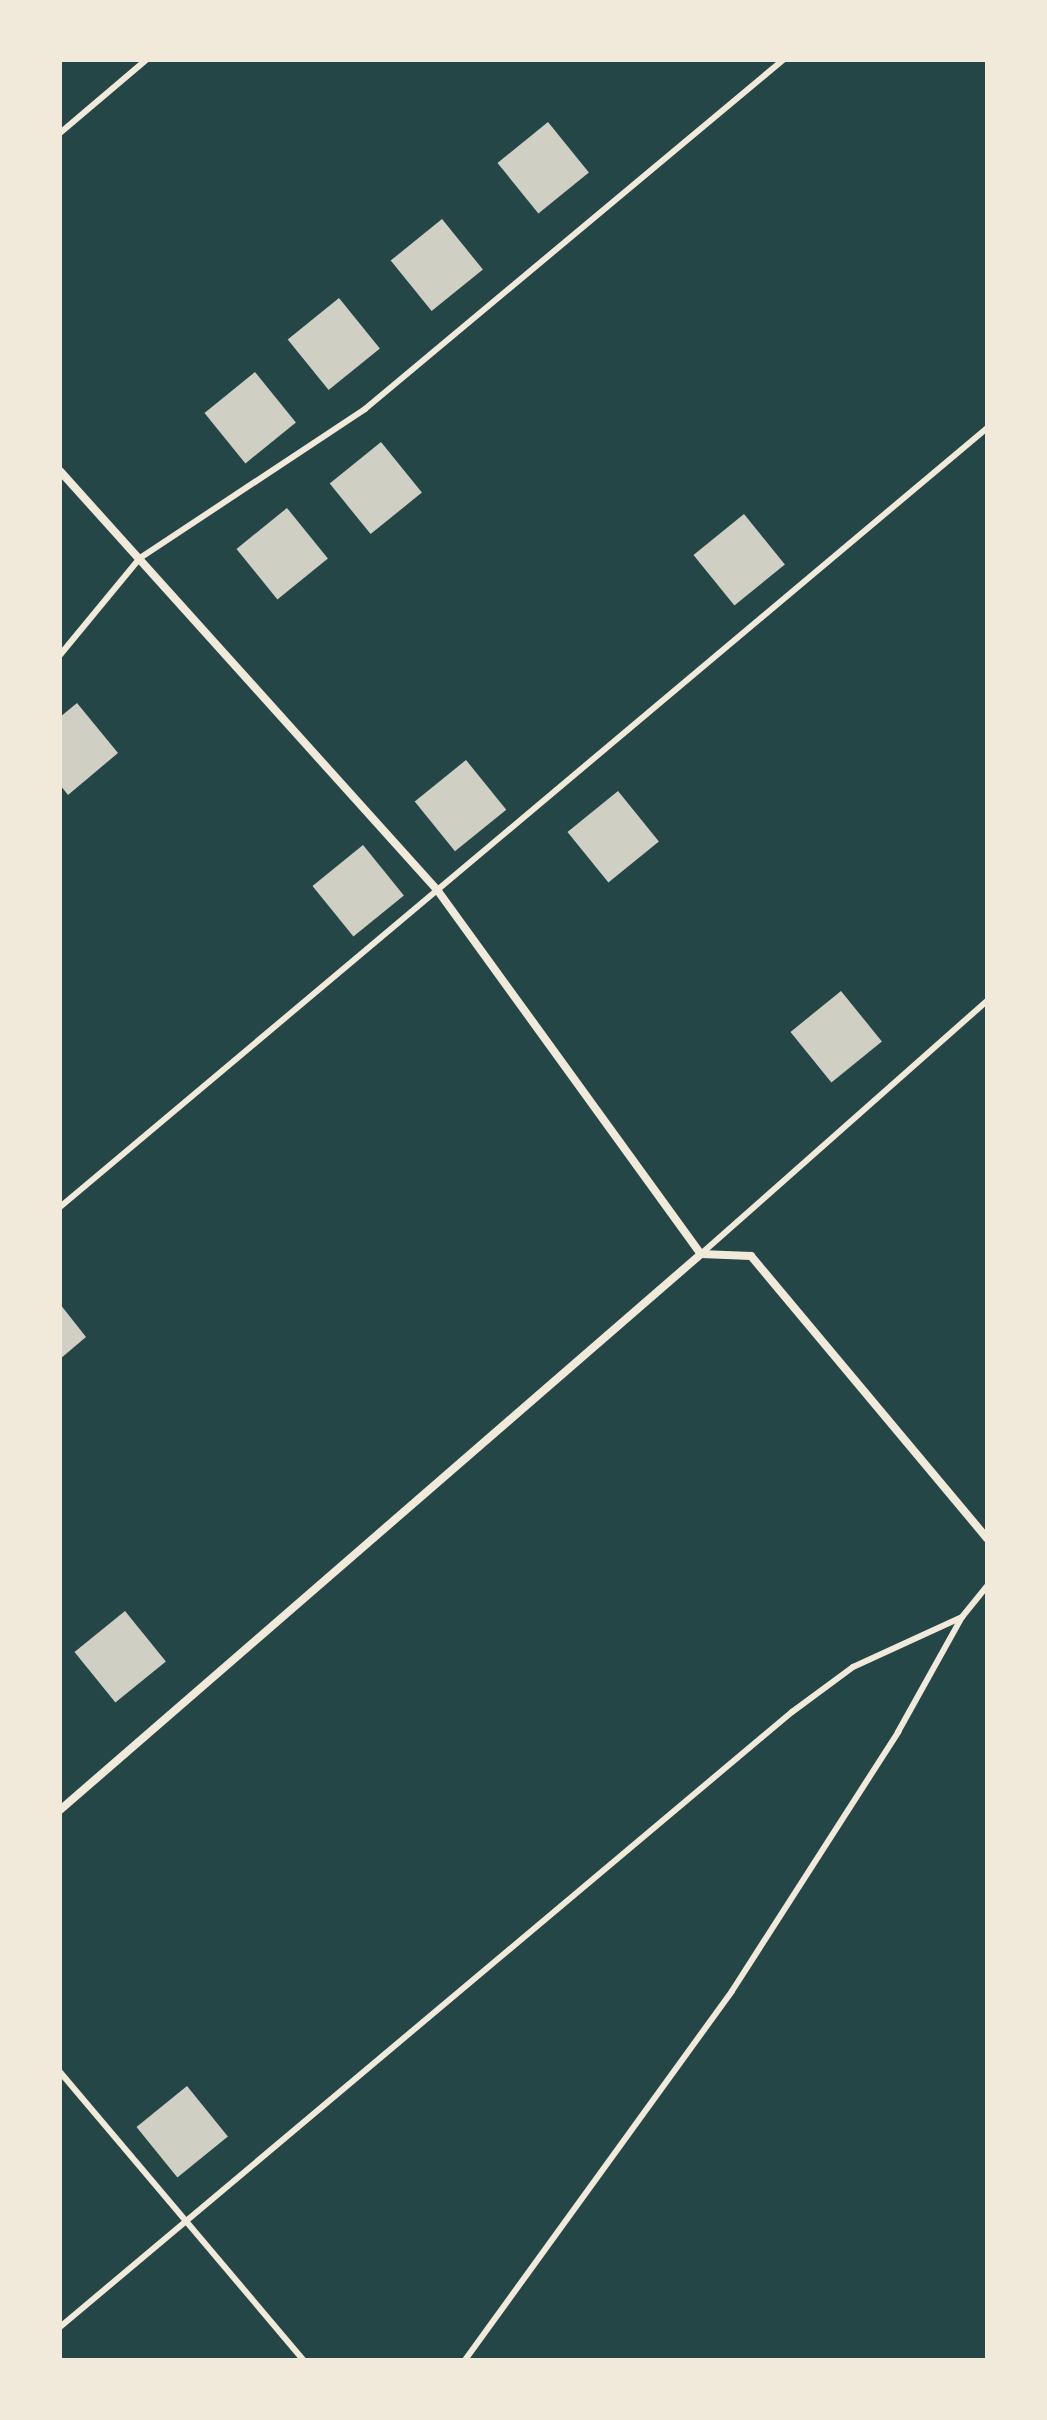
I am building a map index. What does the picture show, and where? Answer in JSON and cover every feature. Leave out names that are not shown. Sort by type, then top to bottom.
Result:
[{"type":"street","points":[[60,471],[438,891],[701,1254]]},
{"type":"street","points":[[60,1810],[701,1254],[751,1256],[987,1538]]},
{"type":"lane","points":[[60,133],[146,60]]},
{"type":"lane","points":[[60,655],[140,558],[365,409],[783,60]]},
{"type":"lane","points":[[60,1207],[987,428]]},
{"type":"lane","points":[[701,1254],[987,1001]]},
{"type":"lane","points":[[465,2360],[732,1991],[898,1732],[962,1617],[987,1586]]},
{"type":"lane","points":[[60,2327],[792,1712],[853,1667],[962,1617]]},
{"type":"lane","points":[[60,2072],[303,2360]]},
{"type":"shaded area","points":[[60,60],[987,60],[987,2360],[60,2360]]},
{"type":"building","points":[[548,122],[589,173],[538,213],[497,163]]},
{"type":"building","points":[[442,219],[483,270],[432,311],[391,261]]},
{"type":"building","points":[[339,298],[380,349],[329,390],[288,340]]},
{"type":"building","points":[[255,372],[296,423],[245,463],[204,413]]},
{"type":"building","points":[[381,442],[422,493],[371,534],[330,484]]},
{"type":"building","points":[[287,508],[328,559],[277,599],[236,549]]},
{"type":"building","points":[[744,514],[785,565],[734,605],[693,555]]},
{"type":"building","points":[[77,703],[118,753],[68,795],[60,785],[60,717]]},
{"type":"building","points":[[466,760],[506,810],[455,851],[415,802]]},
{"type":"building","points":[[618,791],[659,842],[608,882],[567,832]]},
{"type":"building","points":[[363,845],[404,896],[353,936],[312,886]]},
{"type":"building","points":[[841,991],[882,1042],[831,1082],[790,1032]]},
{"type":"building","points":[[60,1304],[86,1337],[60,1359]]},
{"type":"building","points":[[125,1611],[166,1662],[115,1702],[74,1652]]},
{"type":"building","points":[[187,2086],[228,2137],[177,2177],[136,2127]]}]
